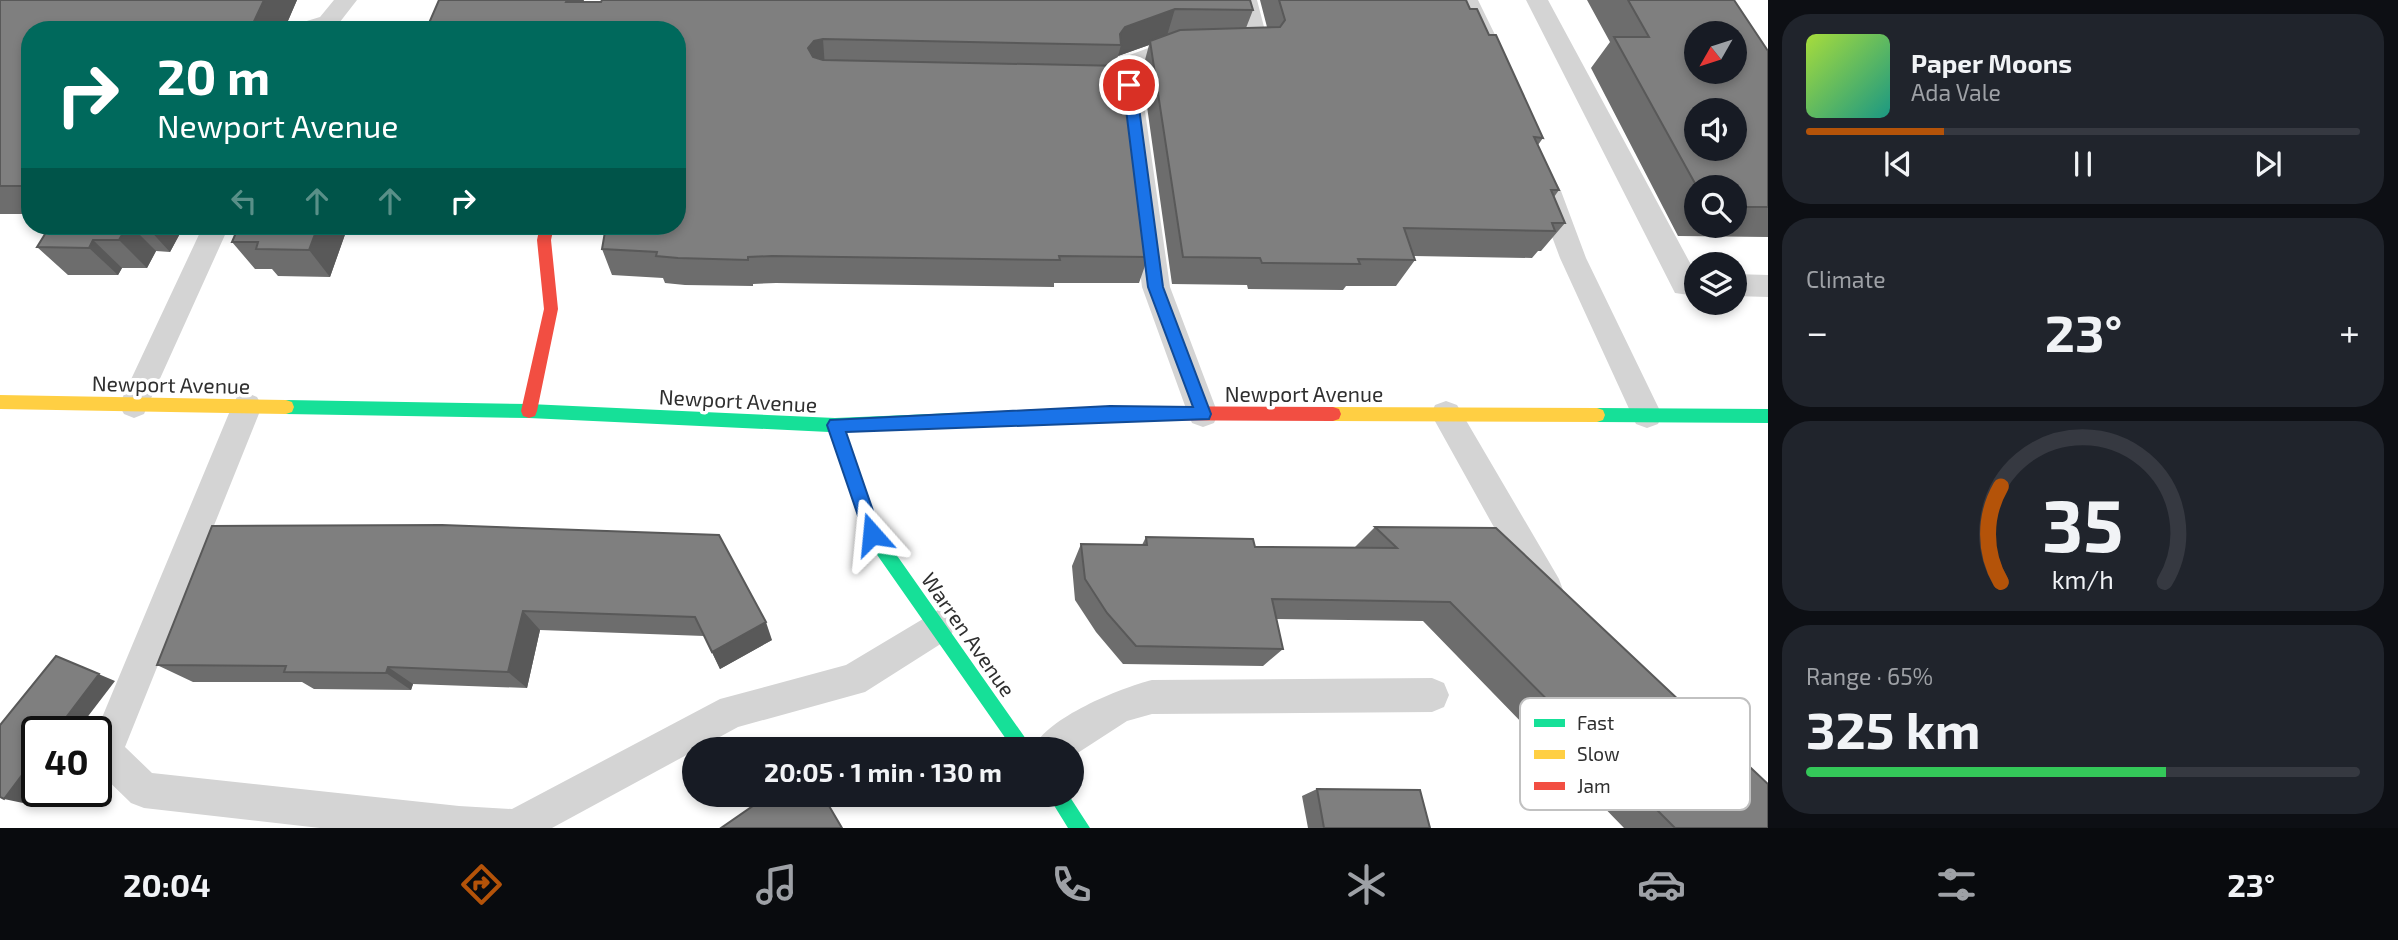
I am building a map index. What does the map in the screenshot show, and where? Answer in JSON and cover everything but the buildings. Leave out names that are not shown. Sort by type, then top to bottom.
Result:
[{"type":"main road","points":[[528,411],[551,309],[545,235]]},
{"type":"main road","name":"Newport Avenue","points":[[0,402],[528,411],[835,425],[1110,413],[1768,416]]},
{"type":"main road","name":"Warren Avenue","points":[[835,425],[872,534],[1016,737]]},
{"type":"main road","points":[[1065,807],[1080,828]]},
{"type":"lane","points":[[312,21],[321,0]]},
{"type":"lane","points":[[329,21],[346,0]]},
{"type":"lane","points":[[1203,414],[1156,287],[1127,65],[1167,49],[1258,50],[1246,0]]},
{"type":"lane","points":[[1466,0],[1497,66]]},
{"type":"lane","points":[[1537,0],[1684,275]]},
{"type":"lane","points":[[1102,85],[1129,85]]},
{"type":"lane","points":[[1538,165],[1573,258],[1647,415]]},
{"type":"lane","points":[[134,405],[212,235]]},
{"type":"lane","points":[[1747,285],[1768,286]]},
{"type":"lane","points":[[247,406],[105,753],[144,790],[459,825],[514,828],[659,753],[732,711],[853,680],[938,626]]},
{"type":"lane","points":[[1446,415],[1542,586],[1572,614]]},
{"type":"lane","points":[[1070,737],[1119,705],[1152,696],[1432,695]]},
{"type":"traffic: fast","points":[[286,407],[529,411],[835,425],[980,419]]},
{"type":"traffic: fast","points":[[1597,415],[1768,416]]},
{"type":"traffic: fast","points":[[835,425],[872,534],[1016,737]]},
{"type":"traffic: fast","points":[[1065,807],[1080,828]]},
{"type":"traffic: slow","points":[[0,402],[286,407]]},
{"type":"traffic: slow","points":[[1333,414],[1597,415]]},
{"type":"traffic: jam","points":[[529,411],[551,309],[545,235]]},
{"type":"traffic: jam","points":[[980,419],[1110,413],[1333,414]]},
{"type":"route","points":[[872,534],[835,425],[1110,413],[1203,414],[1156,287],[1129,85]]}]
